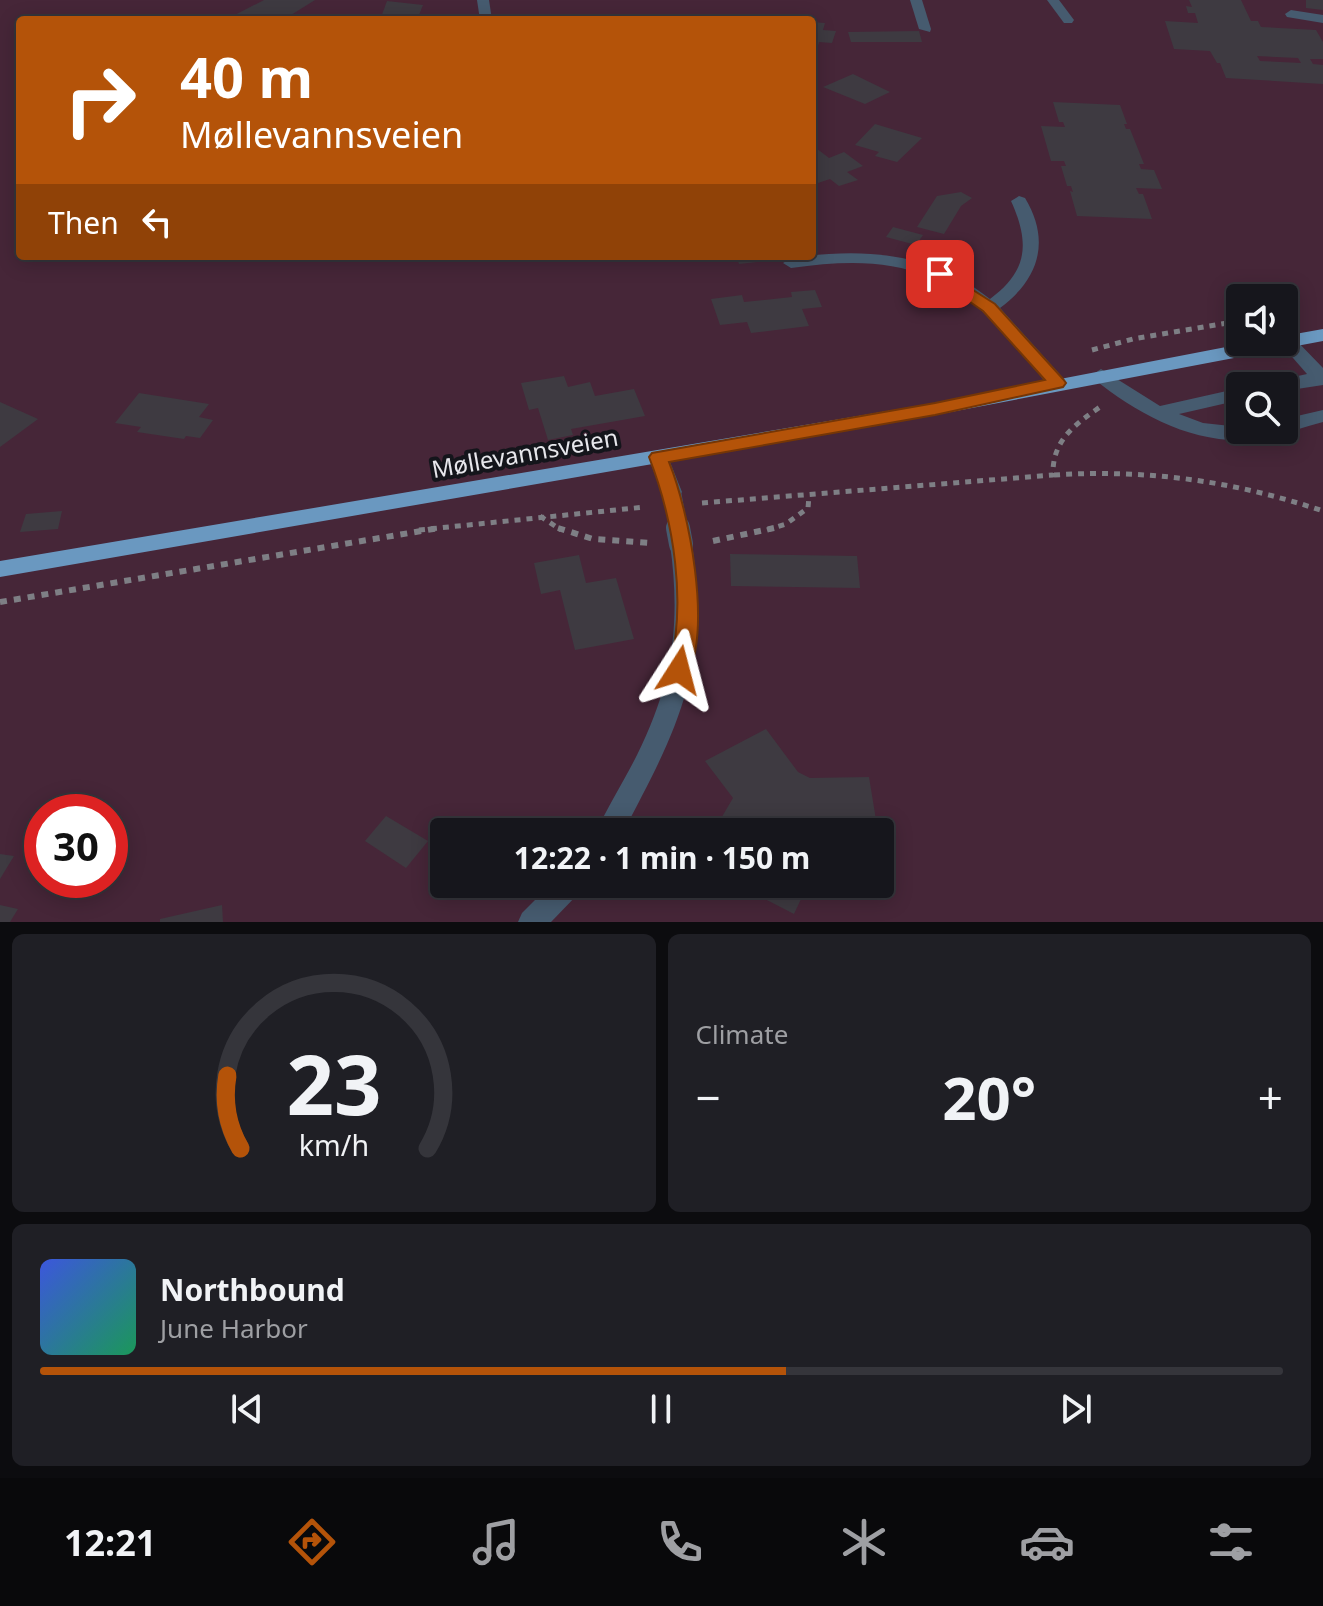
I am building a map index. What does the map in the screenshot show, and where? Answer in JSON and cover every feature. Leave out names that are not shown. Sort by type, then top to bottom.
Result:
[{"type":"main road","name":"Møllevannsveien","points":[[1298,339],[1323,335]]},
{"type":"main road","name":"Møllevannsveien","points":[[0,569],[935,409],[1226,352]]},
{"type":"street","points":[[916,0],[925,29]]},
{"type":"street","points":[[1053,0],[1068,20]]},
{"type":"street","points":[[1291,14],[1323,19]]},
{"type":"street","points":[[989,308],[1024,274],[1034,256],[1029,219],[1019,201]]},
{"type":"street","points":[[816,259],[854,254],[894,259],[940,274],[989,308],[1057,383]]},
{"type":"street","points":[[791,263],[812,260]]},
{"type":"street","points":[[1298,355],[1322,378]]},
{"type":"street","points":[[1101,375],[1125,396],[1160,412],[1226,433]]},
{"type":"street","points":[[1298,382],[1322,378]]},
{"type":"street","points":[[1160,412],[1226,397]]},
{"type":"street","points":[[1298,422],[1323,416]]},
{"type":"street","points":[[617,818],[642,772],[667,713],[685,649],[687,587],[681,544],[672,492],[658,457]]},
{"type":"street","points":[[532,922],[555,898]]},
{"type":"path","points":[[1053,475],[1051,457],[1070,429],[1099,408],[1125,396]]},
{"type":"path","points":[[701,503],[1104,470],[1203,477],[1293,500],[1323,511]]},
{"type":"path","points":[[0,602],[418,530],[650,507]]},
{"type":"shaded area","points":[[0,0],[1323,0],[1323,922],[0,922]]},
{"type":"building","points":[[264,0],[315,0],[289,16],[233,16]]},
{"type":"building","points":[[1189,0],[1241,0],[1251,21],[1258,21],[1261,27],[1316,30],[1323,42],[1323,59],[1310,59],[1313,64],[1323,65],[1323,84],[1226,78],[1220,63],[1210,51],[1174,49],[1165,21],[1198,23],[1195,13],[1188,13],[1186,6],[1192,7]],"holes":[[[1257,56],[1298,58],[1301,63],[1260,61]]]},
{"type":"building","points":[[1306,0],[1323,0],[1323,10],[1306,8]]},
{"type":"building","points":[[387,1],[423,5],[419,16],[381,16]]},
{"type":"building","points":[[816,22],[825,23],[823,30],[836,31],[832,43],[819,42],[818,46]]},
{"type":"building","points":[[919,31],[922,42],[851,42],[848,32]]},
{"type":"building","points":[[853,74],[890,92],[865,104],[823,87]]},
{"type":"building","points":[[1053,102],[1120,105],[1126,129],[1130,129],[1144,164],[1139,164],[1141,169],[1154,170],[1162,189],[1136,188],[1139,194],[1143,194],[1152,219],[1077,216],[1070,191],[1073,192],[1071,186],[1067,186],[1061,166],[1066,166],[1064,161],[1051,161],[1041,126],[1065,127],[1063,122],[1059,122]]},
{"type":"building","points":[[875,124],[922,138],[897,162],[875,156],[879,152],[855,145]]},
{"type":"building","points":[[816,148],[829,158],[844,152],[863,166],[847,172],[858,180],[839,186],[830,179],[816,184]]},
{"type":"building","points":[[961,192],[972,198],[961,206],[944,234],[917,227],[937,196]]},
{"type":"building","points":[[893,227],[923,235],[916,245],[886,237]]},
{"type":"building","points":[[738,260],[776,260],[739,264]]},
{"type":"building","points":[[815,290],[822,307],[802,309],[809,326],[751,333],[747,322],[720,325],[711,299],[742,295],[744,302],[792,297],[791,292]]},
{"type":"building","points":[[564,376],[568,387],[590,382],[595,396],[634,389],[645,416],[571,429],[573,435],[548,440],[538,408],[529,410],[521,383]]},
{"type":"building","points":[[139,393],[209,404],[199,417],[213,420],[200,438],[186,436],[184,439],[137,432],[141,427],[115,423]]},
{"type":"building","points":[[0,402],[38,419],[0,447]]},
{"type":"building","points":[[62,511],[58,529],[20,532],[26,514]]},
{"type":"building","points":[[730,554],[857,556],[860,588],[731,586]]},
{"type":"building","points":[[579,555],[586,583],[616,578],[634,639],[575,650],[560,590],[541,594],[534,563]]},
{"type":"building","points":[[766,729],[798,772],[810,778],[869,777],[876,818],[721,818],[733,798],[705,761]]},
{"type":"building","points":[[386,816],[428,841],[406,868],[365,841]]},
{"type":"building","points":[[0,854],[14,856],[0,879]]},
{"type":"building","points":[[763,898],[801,898],[794,914]]},
{"type":"building","points":[[0,905],[18,909],[10,922],[0,922]]},
{"type":"building","points":[[222,905],[223,922],[160,922],[160,919]]},
{"type":"route","points":[[679,670],[685,649],[687,587],[672,492],[658,457],[935,409],[1057,383],[989,308],[940,274]]}]
